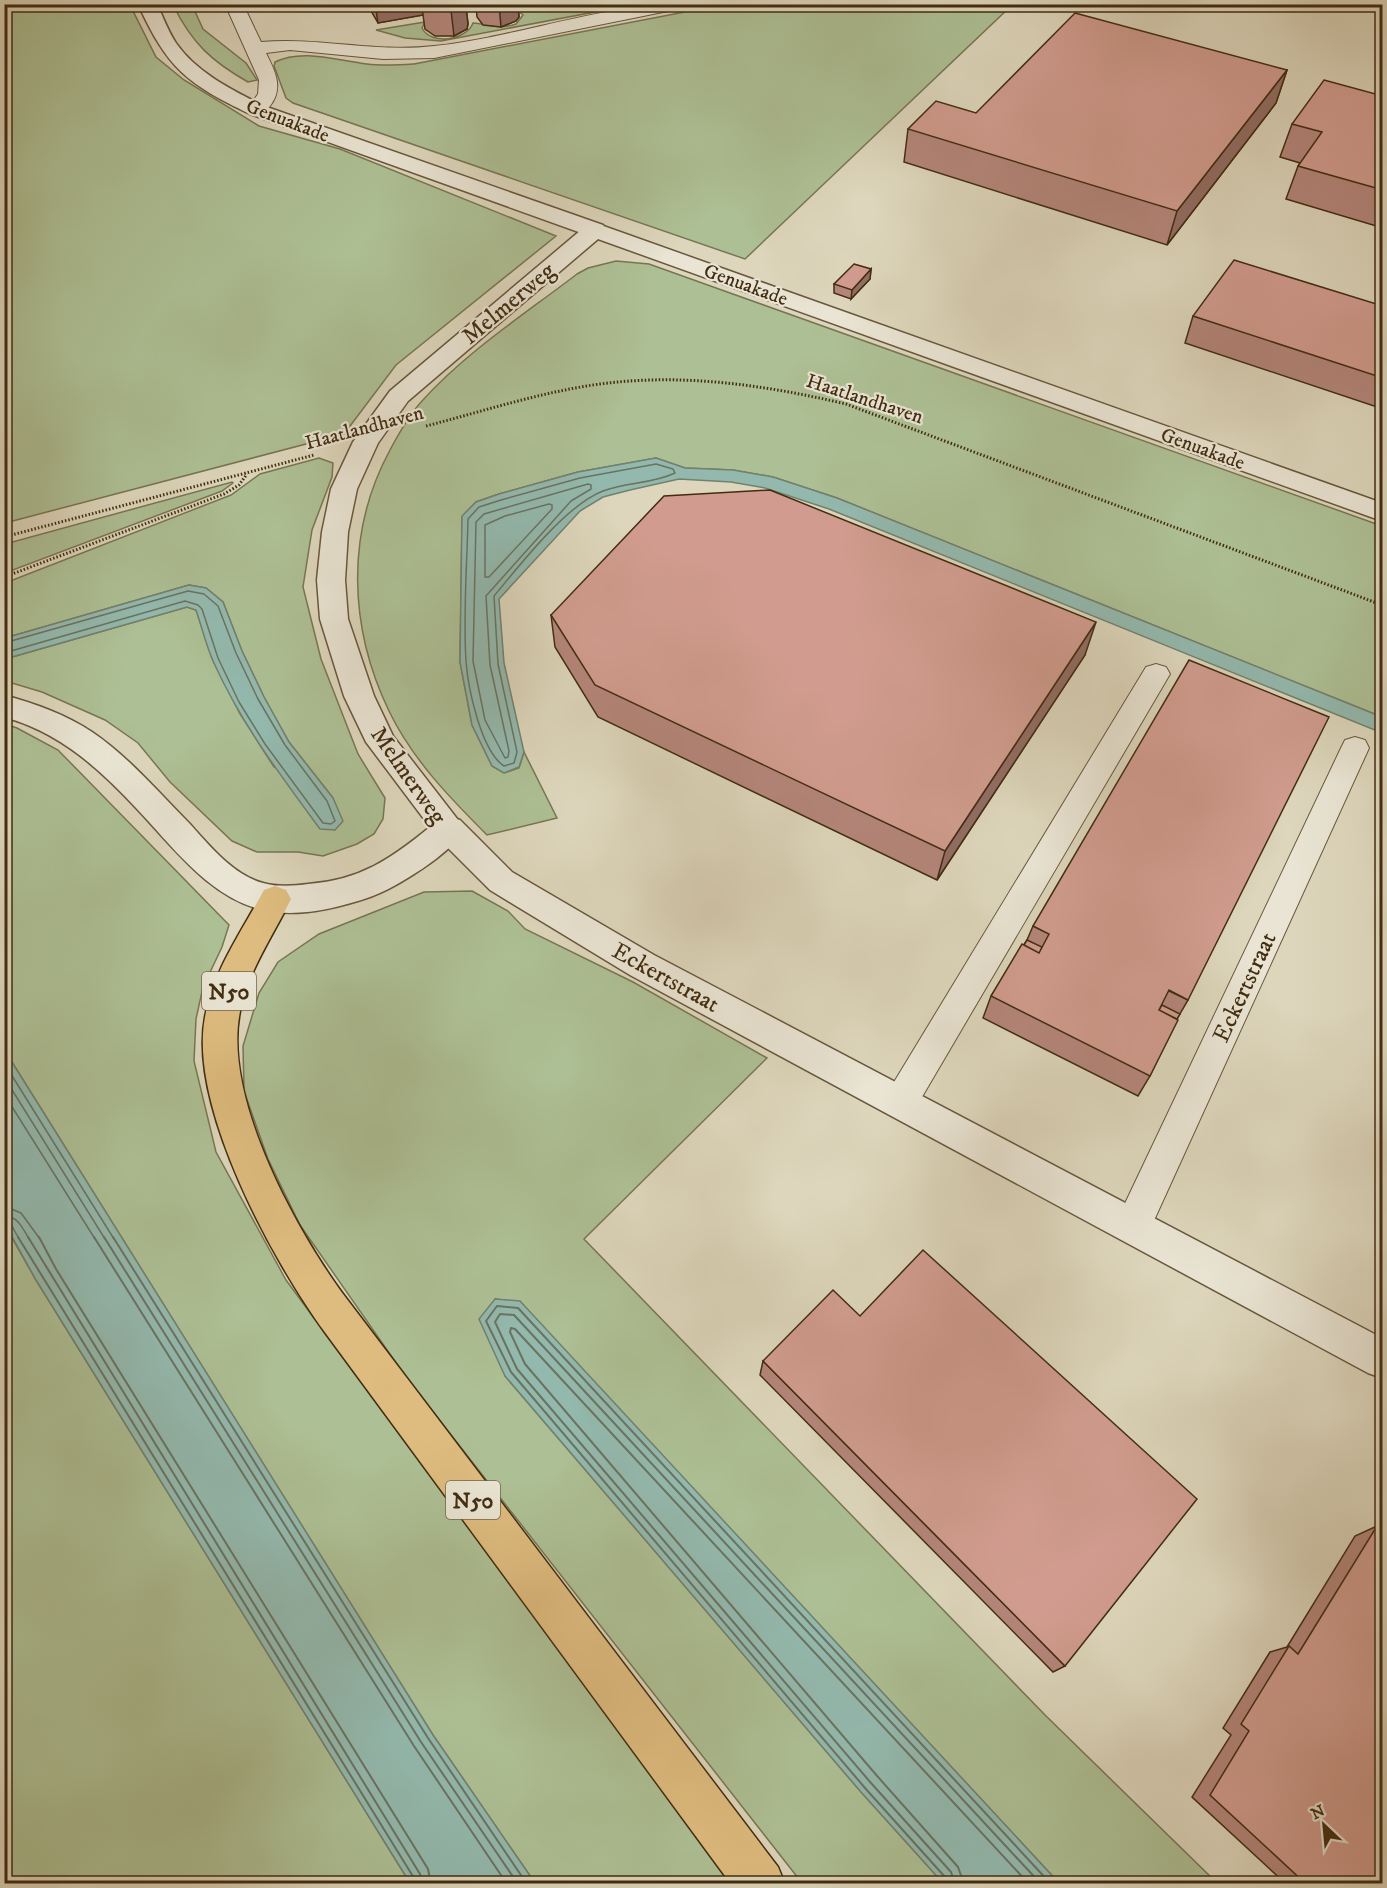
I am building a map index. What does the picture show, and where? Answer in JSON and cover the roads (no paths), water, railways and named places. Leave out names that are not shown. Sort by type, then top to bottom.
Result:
[{"type":"highway","name":"N50","points":[[274,899],[235,974],[223,1007],[220,1046],[227,1093],[247,1157],[274,1218],[307,1275],[369,1360],[761,1884]]},
{"type":"street","name":"Genuakade","points":[[147,4],[168,46],[198,78],[257,110],[1383,512]]},
{"type":"street","name":"Melmerweg","points":[[4,706],[59,723],[79,736],[126,778],[210,864],[236,886],[255,894],[274,899],[328,897],[360,889],[399,869],[448,829],[381,742],[359,696],[334,619],[331,580],[335,532],[344,489],[366,442],[399,396],[595,230]]},
{"type":"street","name":"Eckertstraat","points":[[448,829],[501,881],[642,964],[1383,1359]]},
{"type":"lane","points":[[234,4],[270,83],[270,90],[257,110]]},
{"type":"lane","points":[[255,48],[300,45],[383,53],[434,52],[678,4]]},
{"type":"lane","points":[[900,1103],[1156,674]]},
{"type":"lane","name":"Eckertstraat","points":[[1133,1226],[1355,748]]},
{"type":"water","points":[[656,458],[685,468],[733,470],[773,477],[837,498],[1382,717],[1382,733],[829,509],[765,488],[731,482],[679,479],[603,497],[580,511],[499,599],[504,663],[524,752],[519,767],[504,773],[492,766],[472,725],[460,662],[462,516],[476,502],[499,494],[578,472]]},
{"type":"water","points":[[189,585],[206,588],[223,602],[242,651],[289,742],[333,798],[343,821],[335,830],[320,829],[249,728],[214,663],[196,610],[187,607],[5,659],[5,638]]},
{"type":"water","points":[[5,1051],[433,1735],[535,1883],[410,1883],[36,1280],[5,1224]]},
{"type":"water","points":[[495,1299],[520,1301],[1059,1883],[943,1883],[861,1792],[505,1376],[479,1319]]}]
